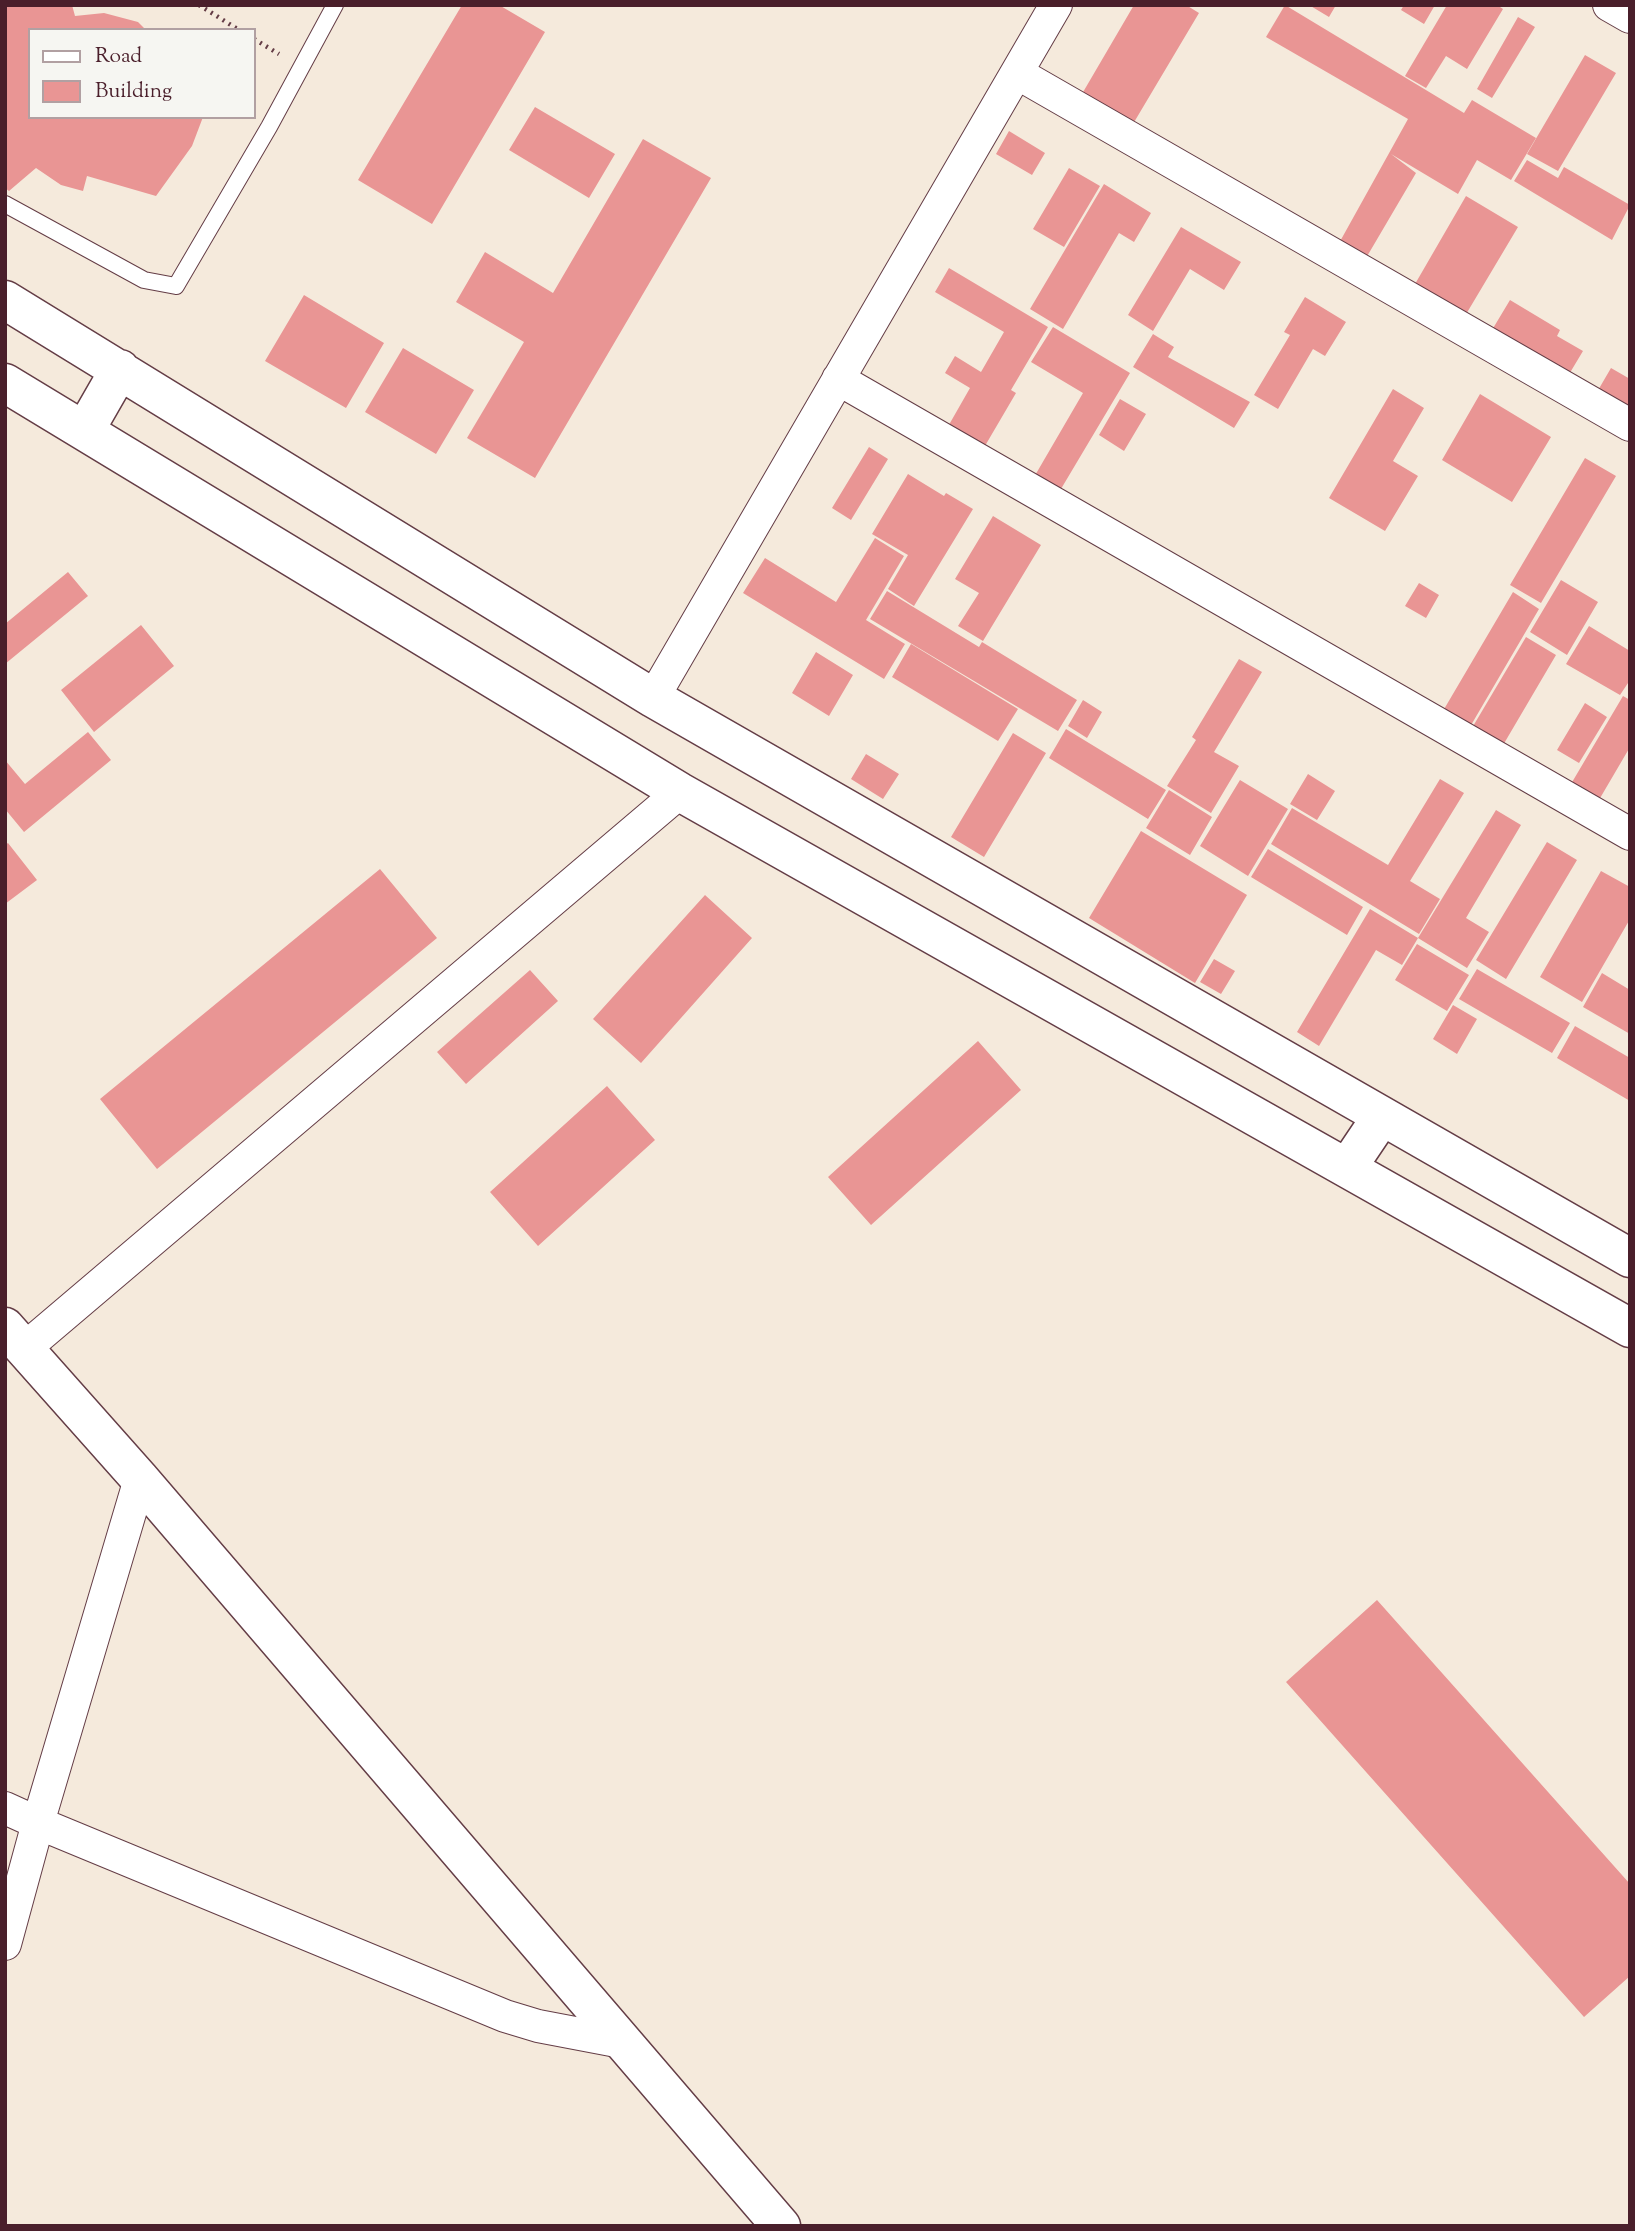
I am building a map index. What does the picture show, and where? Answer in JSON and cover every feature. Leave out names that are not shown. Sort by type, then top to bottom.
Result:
[{"type":"street","points":[[653,698],[1056,5]]},
{"type":"street","points":[[1609,5],[1630,17]]},
{"type":"street","points":[[1017,73],[1630,425]]},
{"type":"street","points":[[5,300],[653,698],[1630,1258]]},
{"type":"street","points":[[85,430],[120,369]]},
{"type":"street","points":[[838,379],[1630,834]]},
{"type":"street","points":[[5,383],[680,792],[1630,1328]]},
{"type":"street","points":[[680,792],[14,1338],[140,1479],[781,2226]]},
{"type":"street","points":[[1347,1168],[1382,1116]]},
{"type":"street","points":[[5,1944],[140,1479]]},
{"type":"street","points":[[5,1808],[505,2017],[622,2042]]},
{"type":"lane","points":[[5,204],[145,280],[176,286],[269,127],[335,5]]},
{"type":"path","points":[[199,5],[236,28]]},
{"type":"building","points":[[5,5],[72,5],[75,16],[104,13],[138,22],[144,28],[28,28],[28,119],[202,119],[192,146],[156,196],[87,176],[83,191],[61,185],[36,168],[9,191],[5,188]]},
{"type":"building","points":[[462,5],[499,5],[545,32],[432,224],[358,180]]},
{"type":"building","points":[[1134,5],[1186,5],[1199,13],[1130,129],[1079,99]]},
{"type":"building","points":[[1285,5],[1464,113],[1472,100],[1536,138],[1511,180],[1477,160],[1458,194],[1391,154],[1416,173],[1359,270],[1333,254],[1408,119],[1266,37]]},
{"type":"building","points":[[1309,5],[1336,5],[1329,17]]},
{"type":"building","points":[[1404,5],[1435,5],[1424,24],[1401,10]]},
{"type":"building","points":[[1447,5],[1497,5],[1503,9],[1467,69],[1446,56],[1426,88],[1405,76]]},
{"type":"building","points":[[1518,17],[1535,27],[1492,98],[1477,89]]},
{"type":"building","points":[[1585,55],[1616,73],[1558,171],[1527,154]]},
{"type":"building","points":[[535,107],[615,154],[589,198],[509,150]]},
{"type":"building","points":[[1009,131],[1045,153],[1032,175],[996,154]]},
{"type":"building","points":[[643,139],[711,178],[535,478],[467,438],[524,342],[456,302],[485,252],[553,293]]},
{"type":"building","points":[[1527,160],[1558,178],[1564,167],[1630,205],[1612,240],[1514,181]]},
{"type":"building","points":[[1069,168],[1100,186],[1064,247],[1033,229]]},
{"type":"building","points":[[1104,184],[1151,213],[1134,242],[1119,233],[1063,329],[1030,309]]},
{"type":"building","points":[[1466,196],[1518,227],[1462,321],[1411,291]]},
{"type":"building","points":[[1181,227],[1241,262],[1224,290],[1190,269],[1153,331],[1128,315]]},
{"type":"building","points":[[949,268],[1048,327],[1011,390],[1016,393],[982,451],[946,430],[970,388],[945,373],[955,356],[981,372],[1004,332],[935,292]]},
{"type":"building","points":[[304,295],[384,343],[346,408],[265,361]]},
{"type":"building","points":[[1305,297],[1346,322],[1325,356],[1313,349],[1278,409],[1254,395],[1290,335],[1284,332]]},
{"type":"building","points":[[1510,300],[1560,330],[1557,336],[1583,351],[1568,376],[1492,330]]},
{"type":"building","points":[[1053,327],[1130,373],[1055,499],[1030,484],[1083,393],[1031,362]]},
{"type":"building","points":[[1153,334],[1174,347],[1168,357],[1250,402],[1234,428],[1133,367]]},
{"type":"building","points":[[403,348],[474,390],[436,454],[365,412]]},
{"type":"building","points":[[1611,368],[1630,379],[1630,411],[1597,392]]},
{"type":"building","points":[[1393,389],[1424,408],[1393,461],[1418,476],[1385,531],[1329,498]]},
{"type":"building","points":[[1480,394],[1551,437],[1512,502],[1442,460]]},
{"type":"building","points":[[1120,399],[1146,414],[1124,451],[1099,435]]},
{"type":"building","points":[[869,447],[888,459],[851,520],[832,508]]},
{"type":"building","points":[[1585,458],[1616,476],[1541,603],[1510,585]]},
{"type":"building","points":[[908,474],[944,496],[946,493],[973,509],[914,606],[888,589],[908,555],[872,534]]},
{"type":"building","points":[[993,516],[1041,545],[983,641],[958,626],[979,593],[955,579]]},
{"type":"building","points":[[875,538],[904,556],[866,620],[905,644],[884,679],[743,593],[765,558],[836,602]]},
{"type":"building","points":[[68,572],[88,596],[5,664],[5,624]]},
{"type":"building","points":[[1561,580],[1598,602],[1567,655],[1530,632]]},
{"type":"building","points":[[1419,583],[1439,595],[1426,618],[1405,606]]},
{"type":"building","points":[[887,591],[979,647],[982,642],[1077,700],[1058,731],[870,619]]},
{"type":"building","points":[[1513,592],[1539,609],[1467,732],[1440,716]]},
{"type":"building","points":[[141,625],[174,666],[94,732],[61,690]]},
{"type":"building","points":[[1589,626],[1630,651],[1630,680],[1620,695],[1566,664]]},
{"type":"building","points":[[1526,637],[1556,655],[1499,752],[1469,733]]},
{"type":"building","points":[[911,644],[1018,709],[998,741],[892,677]]},
{"type":"building","points":[[816,652],[853,675],[829,716],[792,693]]},
{"type":"building","points":[[1239,659],[1262,672],[1214,752],[1239,766],[1211,813],[1167,786],[1196,740],[1192,737]]},
{"type":"building","points":[[1623,696],[1630,700],[1630,747],[1596,805],[1568,789]]},
{"type":"building","points":[[1083,700],[1102,712],[1087,738],[1068,726]]},
{"type":"building","points":[[1585,703],[1607,717],[1579,763],[1557,750]]},
{"type":"building","points":[[1066,729],[1166,790],[1148,819],[1049,758]]},
{"type":"building","points":[[88,732],[111,760],[24,832],[5,809],[5,760],[25,784]]},
{"type":"building","points":[[1013,733],[1046,753],[984,857],[951,837]]},
{"type":"building","points":[[866,754],[899,774],[883,799],[851,779]]},
{"type":"building","points":[[1308,774],[1335,791],[1317,820],[1290,804]]},
{"type":"building","points":[[1440,779],[1464,793],[1410,881],[1440,899],[1419,934],[1271,844],[1292,808],[1388,865]]},
{"type":"building","points":[[1240,780],[1288,809],[1248,876],[1200,846]]},
{"type":"building","points":[[1169,790],[1212,817],[1190,855],[1146,828]]},
{"type":"building","points":[[1496,810],[1521,825],[1466,918],[1489,932],[1467,968],[1418,938]]},
{"type":"building","points":[[1141,831],[1247,895],[1195,983],[1089,918]]},
{"type":"building","points":[[1547,842],[1577,860],[1506,979],[1476,960]]},
{"type":"building","points":[[8,843],[37,880],[5,904],[5,845]]},
{"type":"building","points":[[1268,849],[1363,907],[1347,935],[1251,877]]},
{"type":"building","points":[[380,869],[437,938],[157,1169],[100,1099]]},
{"type":"building","points":[[1601,871],[1630,887],[1630,919],[1582,1002],[1540,977]]},
{"type":"building","points":[[705,895],[752,938],[641,1063],[593,1019]]},
{"type":"building","points":[[1370,909],[1418,938],[1402,965],[1376,950],[1319,1046],[1297,1032]]},
{"type":"building","points":[[1417,944],[1469,975],[1447,1011],[1395,980]]},
{"type":"building","points":[[1214,959],[1235,971],[1221,994],[1200,982]]},
{"type":"building","points":[[1477,969],[1570,1023],[1552,1053],[1459,999]]},
{"type":"building","points":[[530,970],[558,1001],[466,1084],[437,1052]]},
{"type":"building","points":[[1602,973],[1630,990],[1630,1034],[1583,1007]]},
{"type":"building","points":[[1453,1005],[1477,1019],[1457,1054],[1433,1039]]},
{"type":"building","points":[[1575,1026],[1630,1058],[1630,1101],[1557,1058]]},
{"type":"building","points":[[978,1041],[1021,1090],[871,1225],[828,1177]]},
{"type":"building","points":[[607,1086],[655,1140],[538,1246],[490,1192]]},
{"type":"building","points":[[1377,1600],[1630,1884],[1630,1976],[1584,2017],[1286,1682]]}]
